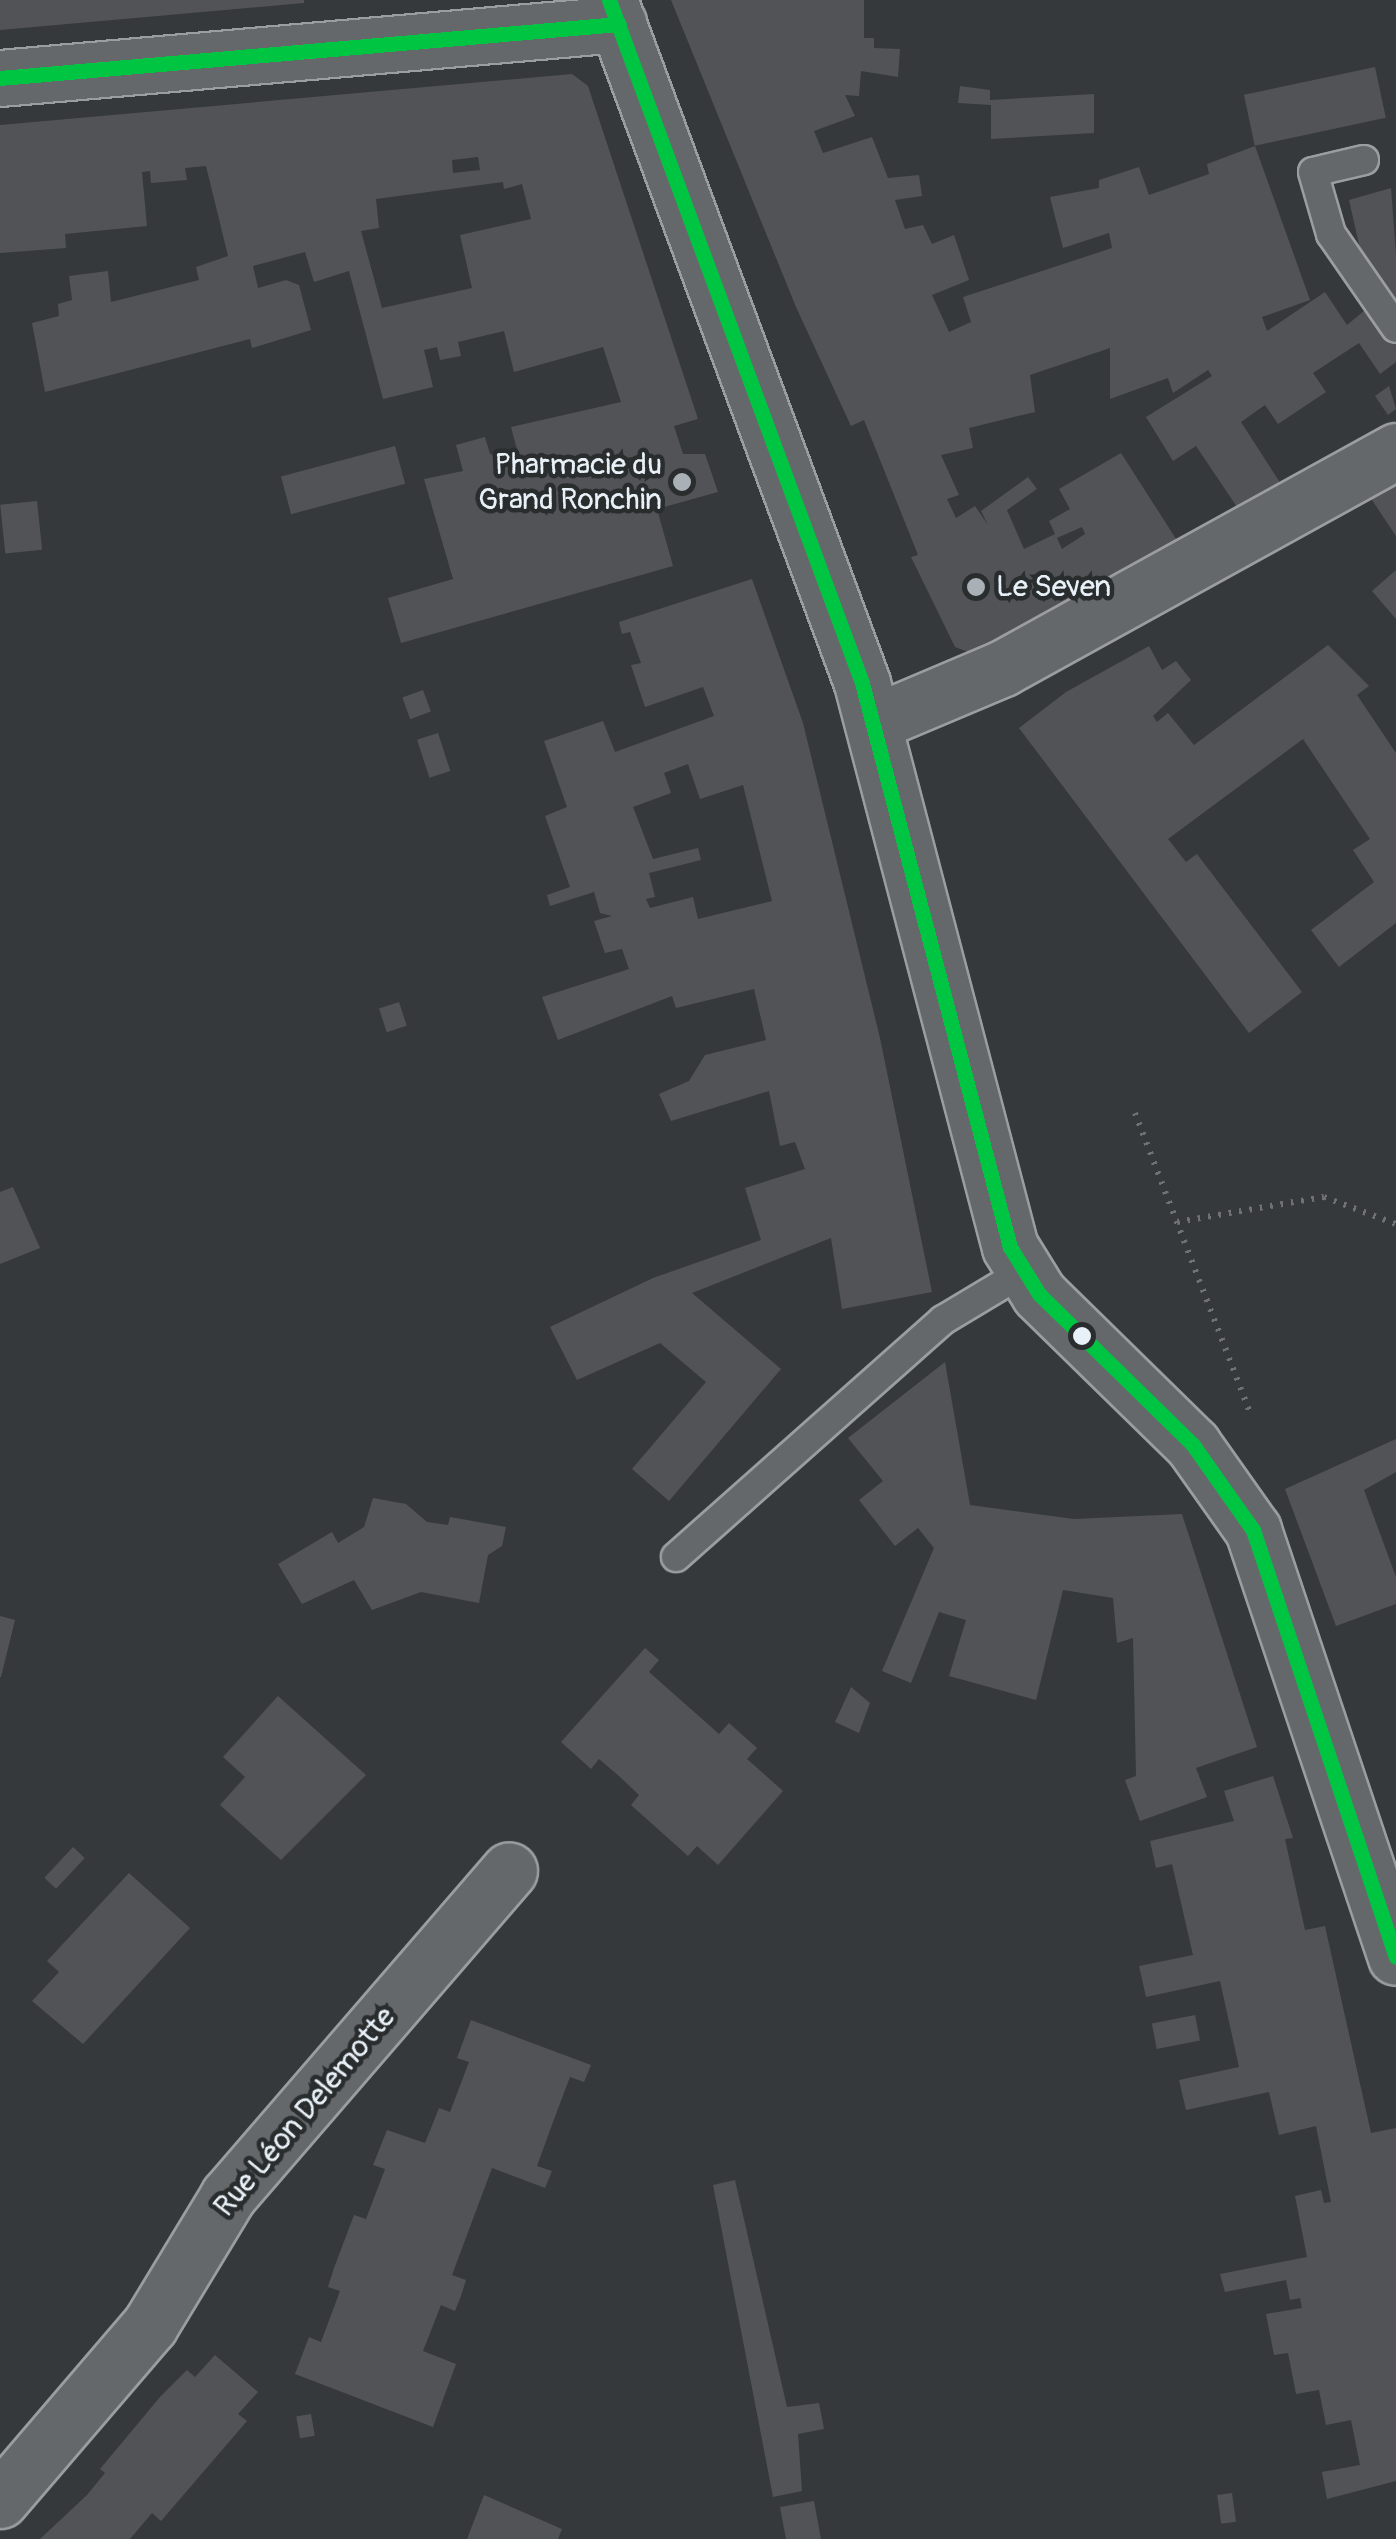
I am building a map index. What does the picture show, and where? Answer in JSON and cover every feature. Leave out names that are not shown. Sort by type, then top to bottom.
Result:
[{"type":"street","points":[[0,78],[614,12],[752,376],[873,723],[983,1162],[1023,1272],[1232,1494],[1284,1610],[1396,1958]]},
{"type":"street","points":[[873,723],[1004,668],[1396,451]]},
{"type":"street","name":"Rue Léon Delemotte","points":[[0,2500],[150,2325],[228,2196],[508,1871]]},
{"type":"lane","points":[[1364,160],[1313,172],[1331,234],[1396,328]]},
{"type":"lane","points":[[676,1558],[943,1320],[1023,1272]]},
{"type":"path","points":[[1136,1113],[1259,1435]]},
{"type":"path","points":[[1177,1222],[1324,1197],[1396,1224]]},
{"type":"building","points":[[0,0],[304,0],[304,3],[0,30]]},
{"type":"building","points":[[671,0],[864,0],[864,38],[874,38],[874,48],[900,49],[898,77],[861,71],[859,96],[845,95],[855,116],[814,131],[823,153],[872,137],[888,178],[919,175],[922,196],[895,200],[905,229],[923,225],[932,244],[954,235],[969,280],[932,295],[949,332],[971,322],[963,297],[1112,248],[1109,233],[1063,248],[1050,197],[1099,188],[1099,180],[1139,167],[1149,195],[1209,174],[1207,164],[1255,146],[1310,300],[1262,317],[1267,331],[1325,292],[1347,325],[1370,306],[1396,345],[1396,362],[1380,374],[1359,343],[1313,373],[1326,392],[1278,424],[1265,405],[1241,422],[1281,484],[1237,507],[1196,446],[1173,461],[1146,417],[1212,376],[1208,370],[1173,393],[1168,378],[1110,399],[1110,348],[1030,375],[1035,412],[969,428],[973,448],[941,455],[959,495],[947,499],[956,518],[975,506],[988,525],[981,511],[1028,477],[1037,489],[1007,510],[1024,549],[1055,534],[1049,521],[1070,509],[1059,489],[1121,453],[1178,542],[971,653],[955,647],[911,557],[918,555],[864,420],[851,426],[796,307]],"holes":[[[1082,527],[1085,534],[1062,549],[1057,538]]]},
{"type":"building","points":[[1375,67],[1386,118],[1255,146],[1244,95]]},
{"type":"building","points":[[572,74],[588,86],[698,419],[674,426],[683,454],[705,454],[718,492],[657,509],[673,566],[401,643],[388,598],[453,579],[424,479],[463,471],[456,445],[485,437],[490,454],[519,457],[511,427],[621,402],[603,347],[514,372],[504,331],[458,342],[461,356],[440,360],[437,347],[424,350],[433,387],[383,399],[349,271],[314,282],[305,252],[253,266],[258,288],[286,280],[299,285],[311,330],[252,348],[250,339],[45,392],[32,323],[59,316],[58,304],[72,300],[69,276],[108,271],[111,302],[199,280],[196,267],[228,256],[206,166],[185,168],[187,180],[151,183],[150,171],[142,172],[147,226],[65,234],[66,248],[0,253],[0,125]],"holes":[[[478,157],[480,170],[453,173],[452,160]],[[503,182],[504,189],[522,184],[531,219],[460,235],[472,288],[382,308],[361,231],[379,228],[376,199]]]},
{"type":"building","points":[[960,86],[990,90],[990,100],[1094,94],[1094,133],[991,139],[991,105],[958,103]]},
{"type":"building","points":[[1391,188],[1396,304],[1360,249],[1349,200]]},
{"type":"building","points":[[1389,386],[1396,409],[1388,415],[1375,396]]},
{"type":"building","points":[[395,446],[405,484],[291,514],[281,477]]},
{"type":"building","points":[[1396,480],[1396,536],[1370,497]]},
{"type":"building","points":[[37,501],[42,550],[5,554],[0,505]]},
{"type":"building","points":[[1396,570],[1396,619],[1372,591]]},
{"type":"building","points":[[752,579],[803,723],[880,1038],[932,1292],[842,1309],[831,1238],[692,1293],[781,1369],[669,1501],[632,1469],[706,1382],[660,1343],[577,1380],[550,1327],[653,1278],[761,1240],[745,1188],[805,1169],[795,1142],[780,1146],[769,1091],[671,1121],[659,1094],[689,1081],[705,1055],[766,1040],[754,989],[676,1008],[672,996],[558,1040],[542,997],[629,969],[622,949],[605,953],[594,921],[612,916],[600,913],[594,892],[550,906],[547,895],[570,887],[545,816],[567,807],[544,741],[603,721],[615,752],[714,716],[703,687],[645,707],[631,665],[641,663],[630,632],[622,634],[619,622]],"holes":[[[688,764],[700,799],[743,785],[772,901],[698,919],[693,897],[650,908],[646,899],[655,897],[649,873],[701,860],[698,848],[653,859],[633,807],[671,793],[664,773]]]},
{"type":"building","points":[[1328,645],[1369,686],[1357,695],[1396,753],[1396,923],[1339,967],[1311,930],[1374,882],[1353,850],[1370,839],[1303,739],[1168,839],[1186,862],[1197,854],[1302,992],[1249,1033],[1019,728],[1066,692],[1149,646],[1162,670],[1176,661],[1191,680],[1153,716],[1157,722],[1168,713],[1194,745]]},
{"type":"building","points":[[423,690],[431,712],[410,719],[402,698]]},
{"type":"building","points":[[438,733],[450,771],[429,778],[417,740]]},
{"type":"building","points":[[399,1002],[407,1026],[387,1032],[379,1008]]},
{"type":"building","points":[[13,1187],[40,1248],[0,1264],[0,1192]]},
{"type":"building","points":[[945,1362],[970,1505],[1074,1519],[1182,1514],[1257,1747],[1196,1768],[1207,1797],[1140,1821],[1125,1780],[1136,1776],[1133,1638],[1117,1643],[1113,1598],[1063,1590],[1036,1700],[949,1676],[966,1620],[939,1612],[911,1683],[882,1671],[934,1548],[918,1528],[895,1546],[859,1500],[883,1481],[848,1438]]},
{"type":"building","points":[[1396,1439],[1396,1472],[1364,1490],[1396,1577],[1396,1604],[1336,1626],[1285,1489]]},
{"type":"building","points":[[373,1498],[406,1504],[427,1522],[448,1525],[450,1517],[506,1527],[502,1546],[488,1555],[479,1603],[421,1592],[372,1610],[354,1580],[302,1604],[278,1564],[332,1532],[338,1543],[364,1527]]},
{"type":"building","points":[[0,1616],[15,1620],[1,1677],[0,1677]]},
{"type":"building","points":[[645,1648],[659,1660],[649,1672],[719,1734],[729,1723],[757,1748],[747,1759],[783,1791],[718,1865],[697,1846],[688,1856],[631,1805],[639,1795],[619,1776],[599,1759],[591,1769],[561,1742]]},
{"type":"building","points":[[851,1687],[870,1703],[859,1733],[835,1722]]},
{"type":"building","points":[[278,1696],[366,1775],[281,1860],[220,1805],[245,1777],[223,1757]]},
{"type":"building","points":[[1273,1776],[1293,1838],[1285,1839],[1305,1930],[1325,1926],[1371,2133],[1396,2128],[1396,2481],[1327,2499],[1322,2472],[1360,2465],[1351,2420],[1326,2425],[1319,2390],[1296,2394],[1288,2353],[1274,2355],[1266,2314],[1302,2308],[1300,2298],[1290,2300],[1286,2280],[1225,2292],[1220,2274],[1307,2257],[1295,2196],[1321,2190],[1324,2203],[1331,2202],[1316,2126],[1279,2135],[1269,2092],[1186,2110],[1179,2080],[1239,2067],[1220,1981],[1146,1997],[1139,1966],[1193,1955],[1172,1864],[1156,1868],[1150,1841],[1234,1821],[1224,1791]]},
{"type":"building","points":[[73,1847],[85,1858],[56,1889],[44,1878]]},
{"type":"building","points":[[129,1873],[190,1928],[83,2044],[32,2001],[59,1972],[47,1961]]},
{"type":"building","points":[[1195,2015],[1200,2041],[1157,2049],[1152,2023]]},
{"type":"building","points":[[471,2020],[591,2065],[584,2082],[570,2077],[553,2122],[537,2166],[552,2171],[545,2188],[492,2168],[452,2275],[466,2280],[461,2296],[455,2311],[441,2305],[423,2351],[456,2364],[433,2427],[295,2374],[309,2337],[321,2342],[340,2291],[328,2287],[334,2268],[354,2215],[366,2219],[385,2169],[373,2165],[387,2130],[425,2143],[439,2108],[450,2112],[469,2062],[457,2058]]},
{"type":"building","points":[[735,2180],[787,2407],[819,2403],[824,2429],[798,2434],[802,2491],[773,2497],[713,2185]]},
{"type":"building","points":[[215,2355],[258,2392],[238,2414],[247,2421],[161,2521],[152,2513],[130,2539],[40,2539],[87,2495],[105,2473],[100,2469],[160,2397],[187,2370],[195,2377]]},
{"type":"building","points":[[311,2414],[315,2436],[300,2438],[296,2417]]},
{"type":"building","points":[[1232,2493],[1236,2522],[1221,2524],[1217,2495]]},
{"type":"building","points":[[484,2495],[562,2529],[558,2539],[467,2539]]},
{"type":"building","points":[[814,2501],[821,2539],[786,2539],[780,2507]]},
{"type":"transit line","points":[[609,0],[862,683],[1010,1247],[1039,1294],[1193,1445],[1253,1530],[1396,1957]]},
{"type":"transit line","points":[[0,78],[619,24]]},
{"type":"place","name":"Pharmacie du Grand Ronchin","points":[[682,482]]},
{"type":"place","name":"Le Seven","points":[[976,587]]}]
